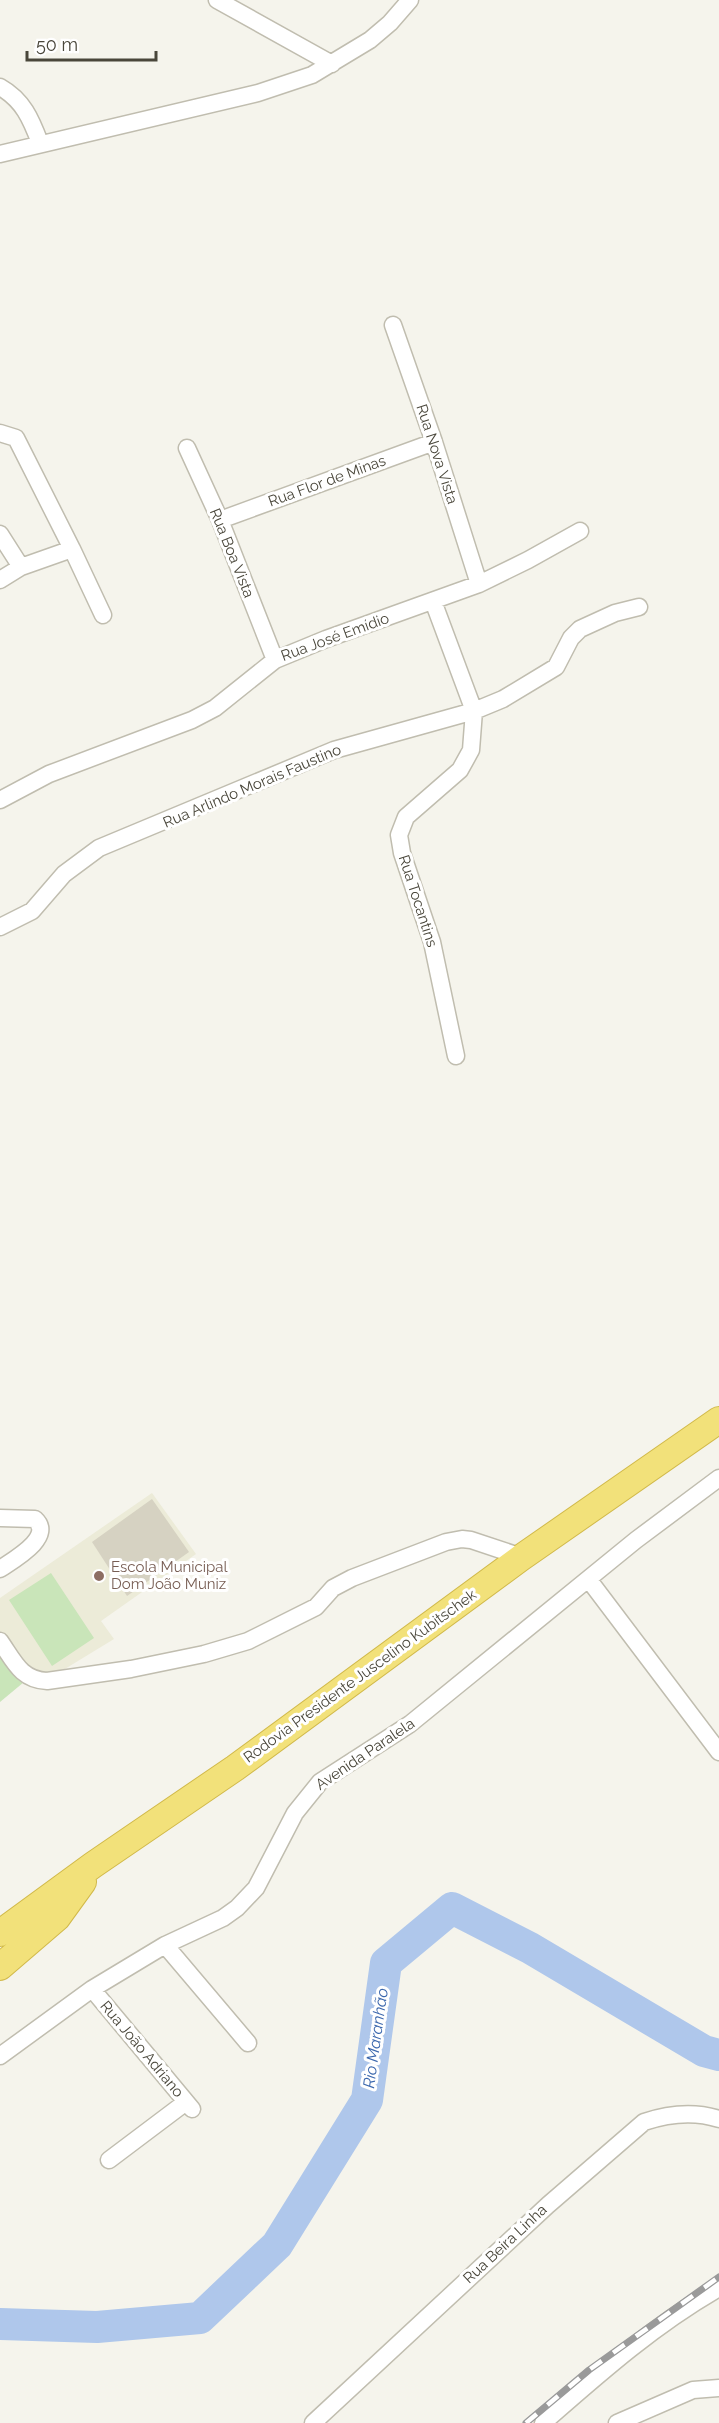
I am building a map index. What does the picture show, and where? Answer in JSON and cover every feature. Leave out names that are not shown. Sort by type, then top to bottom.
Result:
[{"type":"highway","name":"Rodovia Presidente Juscelino Kubitschek","points":[[0,1933],[93,1865],[235,1768],[522,1557],[719,1420]]},
{"type":"highway","points":[[0,1967],[57,1918],[93,1865]]},
{"type":"street","points":[[217,0],[332,64]]},
{"type":"street","points":[[0,154],[258,93],[312,75],[382,30],[410,0]]},
{"type":"street","points":[[0,87],[11,93],[23,105],[40,143]]},
{"type":"street","name":"Rua Nova Vista","points":[[393,325],[434,442],[479,584]]},
{"type":"street","points":[[0,434],[16,438],[21,446],[103,615]]},
{"type":"street","name":"Rua Flor de Minas","points":[[219,520],[434,442]]},
{"type":"street","name":"Rua Boa Vista","points":[[187,448],[219,520],[274,660]]},
{"type":"street","name":"Rua José Emídio","points":[[0,800],[49,774],[192,720],[215,708],[274,660],[479,584],[580,531]]},
{"type":"street","points":[[0,534],[21,567]]},
{"type":"street","points":[[0,580],[21,567],[72,549]]},
{"type":"street","name":"Rua Tocantins","points":[[433,602],[474,711],[473,740],[467,762],[449,781],[406,818],[399,835],[405,862],[432,942],[456,1056]]},
{"type":"street","name":"Rua Arlindo Morais Faustino","points":[[0,927],[32,911],[64,874],[99,848],[334,750],[474,711],[503,699],[556,667],[571,638],[580,629],[615,613],[639,607]]},
{"type":"street","name":"Avenida Paralela","points":[[0,2056],[92,1989],[165,1945],[223,1918],[245,1900],[263,1876],[295,1813],[320,1782],[410,1724],[636,1540],[719,1478]]},
{"type":"street","points":[[0,1518],[35,1519],[40,1524],[40,1534],[34,1543],[0,1569]]},
{"type":"street","points":[[0,1641],[24,1674],[35,1680],[70,1678],[131,1669],[204,1654],[248,1641],[316,1607],[333,1588],[352,1578],[446,1542],[471,1540],[522,1557]]},
{"type":"street","points":[[589,1580],[719,1752]]},
{"type":"street","points":[[165,1945],[248,2043]]},
{"type":"street","name":"Rua João Adriano","points":[[92,1989],[189,2105],[109,2160]]},
{"type":"street","name":"Rua Beira Linha","points":[[313,2423],[548,2205],[644,2122],[678,2114],[719,2119]]},
{"type":"street","points":[[543,2423],[611,2362],[719,2288]]},
{"type":"street","points":[[617,2423],[693,2390],[719,2388]]},
{"type":"shaded area","name":"Escola Municipal Dom João Muniz","points":[[152,1493],[196,1554],[101,1621],[114,1639],[55,1675],[27,1673],[0,1634],[0,1598]]},
{"type":"green space","points":[[51,1573],[94,1638],[52,1666],[9,1600]]},
{"type":"green space","points":[[0,1647],[24,1682],[0,1702]]},
{"type":"building","points":[[152,1499],[189,1552],[127,1596],[92,1542]]},
{"type":"waterway","name":"Rio Maranhão","points":[[0,2324],[97,2327],[200,2318],[277,2245],[367,2100],[386,1963],[452,1908],[530,1948],[704,2051],[719,2055]]},
{"type":"railway","points":[[526,2423],[589,2370],[719,2277]]},
{"type":"place","name":"Escola Municipal Dom João Muniz","points":[[99,1576]]}]
